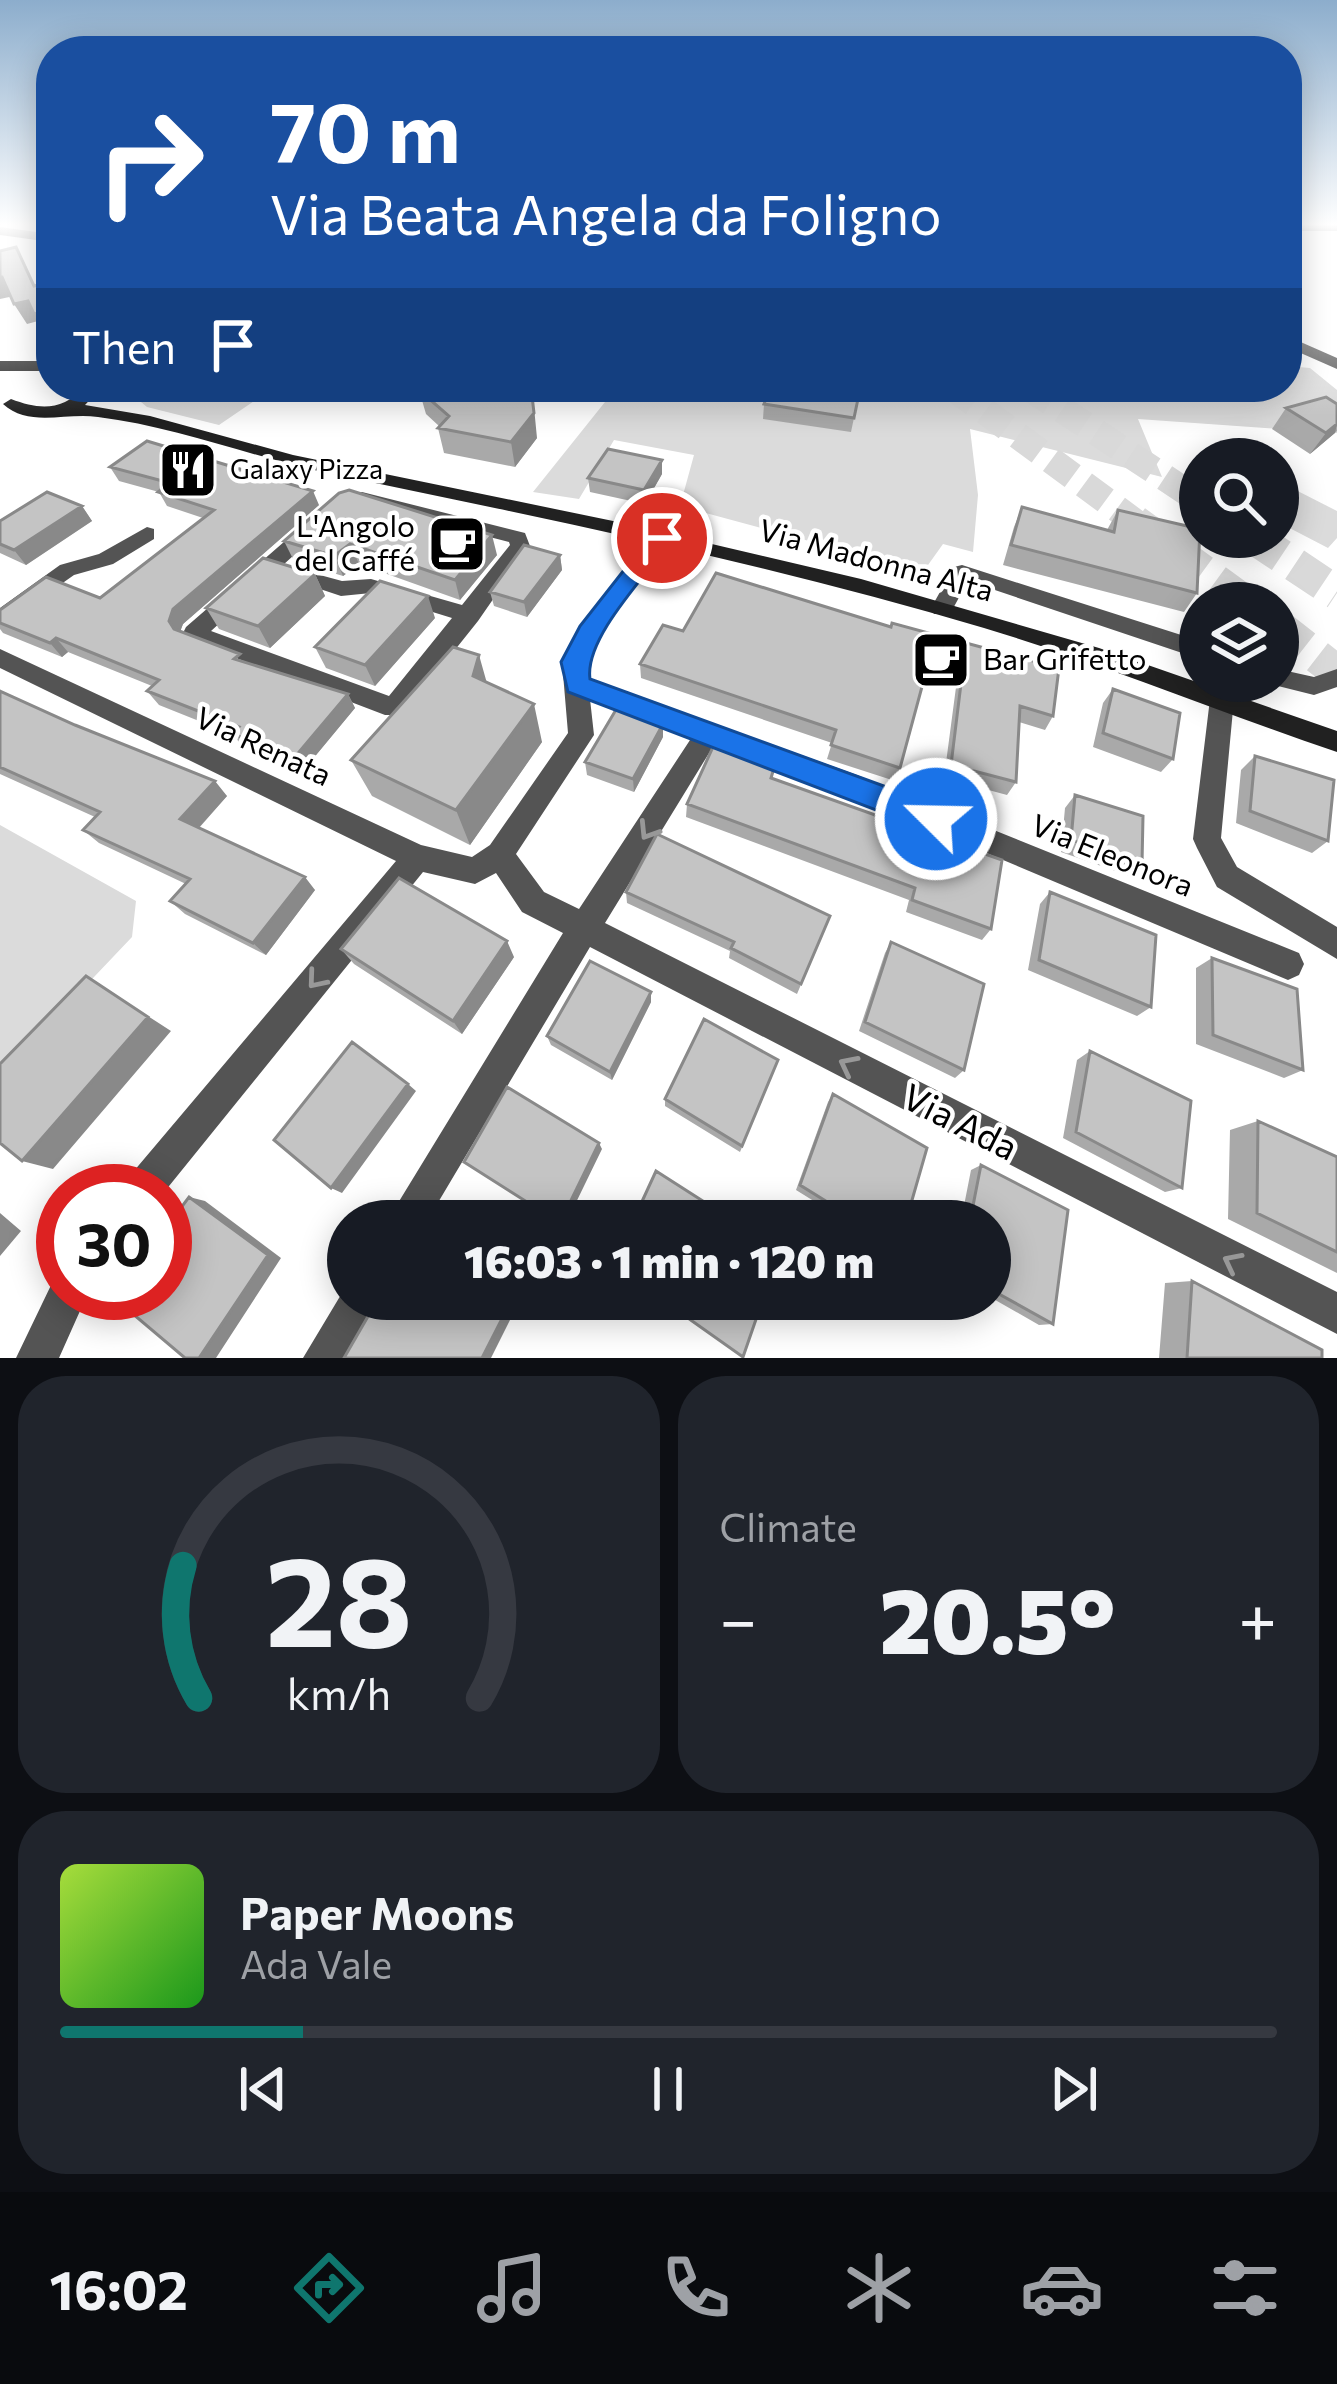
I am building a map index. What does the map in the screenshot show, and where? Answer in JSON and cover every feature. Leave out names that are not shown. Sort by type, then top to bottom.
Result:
[{"type":"street","points":[[1302,347],[1337,364]]},
{"type":"street","points":[[8,408],[0,368],[36,367]]},
{"type":"street","points":[[8,408],[29,374],[36,372]]},
{"type":"street","name":"Via Madonna Alta","points":[[8,408],[42,414],[78,402]]},
{"type":"street","name":"Via Madonna Alta","points":[[103,402],[108,411]]},
{"type":"street","name":"Via Madonna Alta","points":[[64,409],[108,411],[293,461],[662,538],[942,608],[1179,683]]},
{"type":"street","points":[[448,520],[472,497]]},
{"type":"street","points":[[362,498],[448,520],[518,538],[520,546],[394,708],[194,633],[338,505],[362,498]]},
{"type":"street","points":[[0,619],[68,570],[106,560],[147,534]]},
{"type":"street","points":[[500,854],[581,735],[574,662],[590,633],[662,538]]},
{"type":"street","points":[[271,566],[341,589],[370,586],[470,615]]},
{"type":"street","points":[[942,608],[962,572],[1179,643]]},
{"type":"street","name":"Via Renata","points":[[0,658],[417,857],[475,871],[500,854]]},
{"type":"street","points":[[1299,683],[1315,686],[1337,678]]},
{"type":"street","name":"Via Eleonora","points":[[578,685],[848,782],[1288,964]]},
{"type":"street","points":[[1222,702],[1208,839],[1227,877],[1337,944]]},
{"type":"street","name":"Via Madonna Alta","points":[[1232,702],[1337,742]]},
{"type":"street","points":[[419,1200],[710,732]]},
{"type":"street","name":"Via Ada","points":[[500,854],[533,902],[1337,1314]]},
{"type":"street","points":[[163,1164],[417,857]]},
{"type":"street","points":[[37,1358],[55,1320]]},
{"type":"street","points":[[324,1358],[347,1320]]},
{"type":"shaded area","points":[[1302,367],[1310,368],[1337,390],[1337,433],[1138,419],[1162,477],[970,429],[978,495],[973,552],[943,544],[923,572],[680,506],[694,455],[614,440],[579,499],[533,492],[605,402],[1302,402]]},
{"type":"shaded area","points":[[141,402],[253,402],[219,425]]},
{"type":"shaded area","points":[[1299,492],[1337,511],[1337,538],[1328,548],[1299,533]]},
{"type":"shaded area","points":[[0,825],[136,901],[132,937],[0,1076]]},
{"type":"building","points":[[7,288],[36,288],[36,314],[28,301],[14,304]]},
{"type":"building","points":[[1326,397],[1337,404],[1337,424],[1326,433],[1286,408]]},
{"type":"building","points":[[433,402],[533,402],[534,413],[511,442],[438,428],[449,416]]},
{"type":"building","points":[[765,402],[857,402],[854,418]]},
{"type":"building","points":[[147,441],[313,491],[173,609],[169,621],[174,629],[240,654],[234,659],[348,694],[294,758],[233,734],[239,727],[147,691],[159,680],[56,638],[50,643],[0,623],[0,610],[46,577],[100,598],[214,510],[158,492],[170,483],[110,467]]},
{"type":"building","points":[[608,449],[662,460],[644,490],[588,478]]},
{"type":"building","points":[[349,490],[492,535],[455,580],[350,544],[334,556],[284,541],[339,493]]},
{"type":"building","points":[[47,492],[82,506],[14,550],[0,544],[0,521]]},
{"type":"building","points":[[1022,507],[1114,532],[1118,510],[1179,524],[1179,558],[1199,558],[1198,582],[1179,582],[1179,588],[1011,545]]},
{"type":"building","points":[[524,545],[560,555],[524,602],[490,592]]},
{"type":"building","points":[[263,558],[315,574],[258,626],[206,608]]},
{"type":"building","points":[[716,573],[891,627],[892,623],[936,635],[900,768],[831,745],[836,730],[640,664],[663,625],[683,631]]},
{"type":"building","points":[[380,581],[428,596],[365,665],[315,647]]},
{"type":"building","points":[[966,643],[1059,668],[1053,716],[1020,706],[1016,782],[951,765]]},
{"type":"building","points":[[453,647],[479,655],[473,676],[534,704],[456,810],[351,760]]},
{"type":"building","points":[[1113,689],[1180,713],[1173,759],[1103,733]]},
{"type":"building","points":[[0,691],[215,781],[180,819],[305,877],[253,943],[170,901],[190,879],[83,830],[100,812],[0,767]]},
{"type":"building","points":[[617,708],[663,724],[633,779],[585,762]]},
{"type":"building","points":[[713,747],[774,768],[771,778],[1002,860],[991,929],[912,900],[915,888],[687,804]]},
{"type":"building","points":[[1255,756],[1334,780],[1328,841],[1250,811]]},
{"type":"building","points":[[1075,795],[1143,816],[1142,864],[1071,840]]},
{"type":"building","points":[[657,834],[830,916],[801,984],[731,948],[734,942],[626,892]]},
{"type":"building","points":[[399,878],[507,941],[453,1021],[341,949]]},
{"type":"building","points":[[1050,892],[1156,935],[1151,1007],[1039,960]]},
{"type":"building","points":[[891,942],[984,984],[964,1070],[865,1022]]},
{"type":"building","points":[[1212,958],[1297,989],[1303,1070],[1213,1035]]},
{"type":"building","points":[[590,961],[651,992],[610,1072],[547,1036]]},
{"type":"building","points":[[86,976],[148,1017],[22,1161],[0,1143],[0,1064]]},
{"type":"building","points":[[704,1019],[778,1060],[742,1146],[665,1099]]},
{"type":"building","points":[[352,1042],[408,1084],[331,1188],[274,1140]]},
{"type":"building","points":[[1090,1051],[1191,1101],[1182,1188],[1076,1132]]},
{"type":"building","points":[[507,1087],[599,1143],[571,1200],[524,1200],[464,1162]]},
{"type":"building","points":[[833,1094],[927,1148],[912,1200],[824,1200],[800,1185]]},
{"type":"building","points":[[1258,1121],[1337,1157],[1337,1252],[1257,1213]]},
{"type":"building","points":[[981,1165],[1068,1210],[1053,1324],[1011,1301],[1011,1200],[974,1200]]},
{"type":"building","points":[[656,1171],[701,1200],[643,1200]]},
{"type":"building","points":[[192,1199],[268,1255],[199,1358],[185,1358],[140,1320],[192,1320]]},
{"type":"building","points":[[1192,1281],[1322,1350],[1322,1358],[1187,1358]]},
{"type":"building","points":[[366,1320],[501,1320],[482,1358],[344,1358]]},
{"type":"building","points":[[691,1320],[756,1320],[743,1357]]},
{"type":"tunnel","points":[[972,402],[1139,525]]},
{"type":"tunnel","points":[[1051,402],[1179,487]]},
{"type":"tunnel","points":[[1135,522],[1217,582]]},
{"type":"tunnel","points":[[1284,558],[1337,593]]},
{"type":"tunnel","points":[[1299,642],[1337,672]]},
{"type":"place","name":"Galaxy Pizza","points":[[188,470]]},
{"type":"place","name":"L'Angolo del Caffé","points":[[457,544]]},
{"type":"place","name":"Bar Grifetto","points":[[941,660]]},
{"type":"route","points":[[662,538],[590,633],[574,662],[578,685],[848,782],[936,819]]}]
